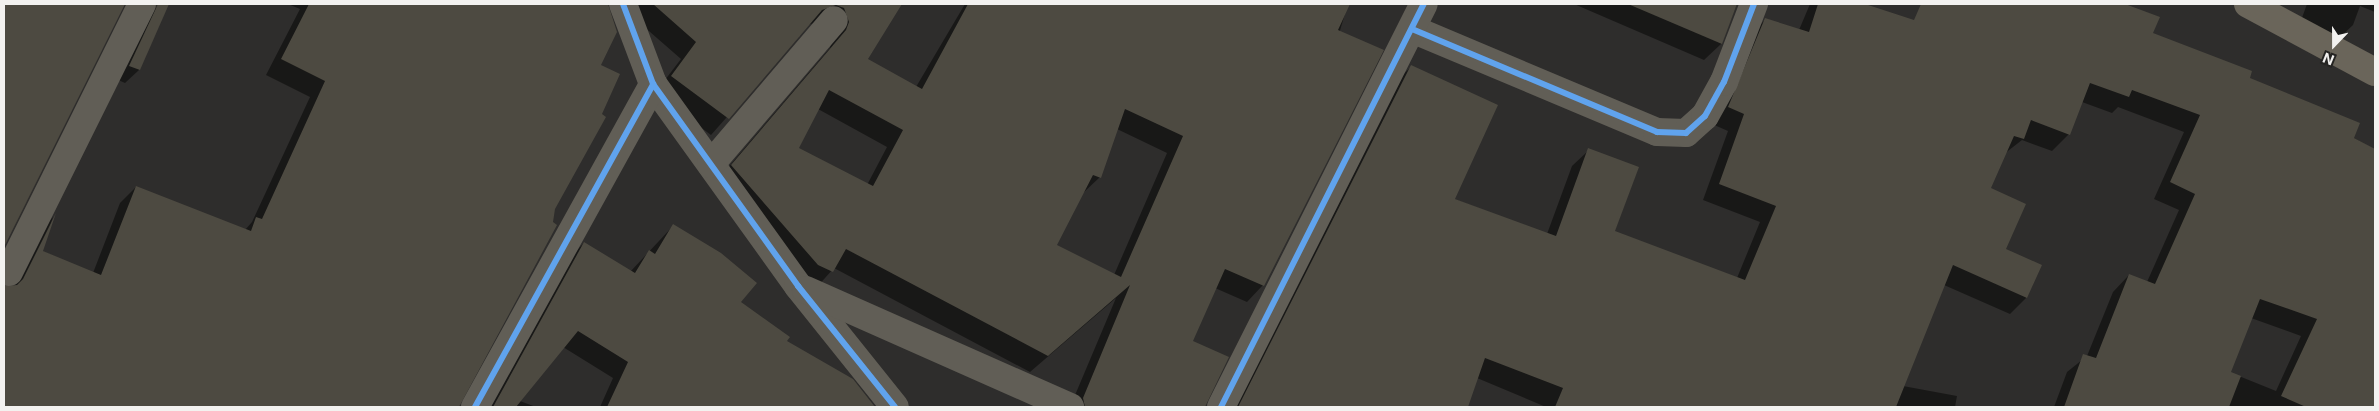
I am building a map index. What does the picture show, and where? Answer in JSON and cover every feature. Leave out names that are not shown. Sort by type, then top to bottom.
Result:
[{"type":"main road","points":[[2248,4],[2375,72]]},
{"type":"street","points":[[10,272],[142,4]]},
{"type":"street","points":[[623,4],[653,84],[798,286],[895,407]]},
{"type":"street","points":[[1221,407],[1424,4]]},
{"type":"street","points":[[1412,29],[1657,132],[1686,133],[1705,116],[1724,82],[1754,4]]},
{"type":"street","points":[[711,164],[834,20]]},
{"type":"street","points":[[475,407],[653,84]]},
{"type":"street","points":[[798,286],[1070,407]]},
{"type":"building","points":[[4,4],[125,4],[4,247]]},
{"type":"building","points":[[158,4],[169,4],[140,70],[129,66]]},
{"type":"building","points":[[309,4],[608,4],[617,32],[601,65],[620,74],[602,114],[606,117],[555,209],[553,222],[557,225],[459,407],[4,407],[4,286],[17,285],[23,279],[56,213],[43,251],[101,275],[136,186],[251,231],[256,217],[262,219],[325,81],[281,59]]},
{"type":"building","points":[[653,4],[902,4],[868,59],[922,89],[968,4],[1350,4],[1338,30],[1384,50],[1264,286],[1225,269],[1193,341],[1229,357],[1205,407],[1085,407],[1083,398],[1130,285],[1048,356],[846,249],[833,272],[818,265],[731,165],[846,30],[849,22],[844,8],[836,5],[822,10],[729,119],[671,76],[696,42]],"holes":[[[829,90],[903,130],[873,186],[799,148]],[[1125,109],[1183,136],[1121,277],[1057,245],[1093,175],[1101,178]]]},
{"type":"building","points":[[1628,4],[1737,4],[1722,44]]},
{"type":"building","points":[[1818,4],[1865,4],[1914,20],[1921,4],[2125,4],[2160,17],[2153,33],[2252,71],[2250,78],[2360,123],[2354,138],[2375,149],[2375,407],[2306,407],[2281,396],[2317,319],[2260,299],[2231,372],[2241,376],[2229,407],[2064,407],[2083,354],[2096,358],[2129,274],[2155,284],[2195,194],[2170,182],[2200,115],[2132,90],[2129,97],[2090,83],[2070,135],[2031,120],[2024,139],[2014,136],[1991,188],[2026,204],[2006,249],[2042,265],[2027,298],[1953,265],[1896,407],[1555,407],[1563,388],[1485,358],[1468,407],[1238,407],[1411,65],[1498,105],[1455,199],[1556,236],[1588,148],[1639,167],[1615,231],[1745,280],[1776,206],[1719,184],[1744,114],[1728,107],[1765,18],[1809,32]]},
{"type":"building","points":[[673,224],[721,253],[757,283],[741,302],[790,337],[787,341],[853,379],[875,407],[607,407],[628,362],[578,331],[516,407],[493,407],[584,242],[635,273],[649,250],[655,254]]},
{"type":"cycle path","points":[[623,4],[653,84],[798,286],[895,407]]},
{"type":"cycle path","points":[[1221,407],[1424,4]]},
{"type":"cycle path","points":[[1412,29],[1657,132],[1686,133],[1705,116],[1724,82],[1754,4]]},
{"type":"cycle path","points":[[475,407],[653,84]]}]
